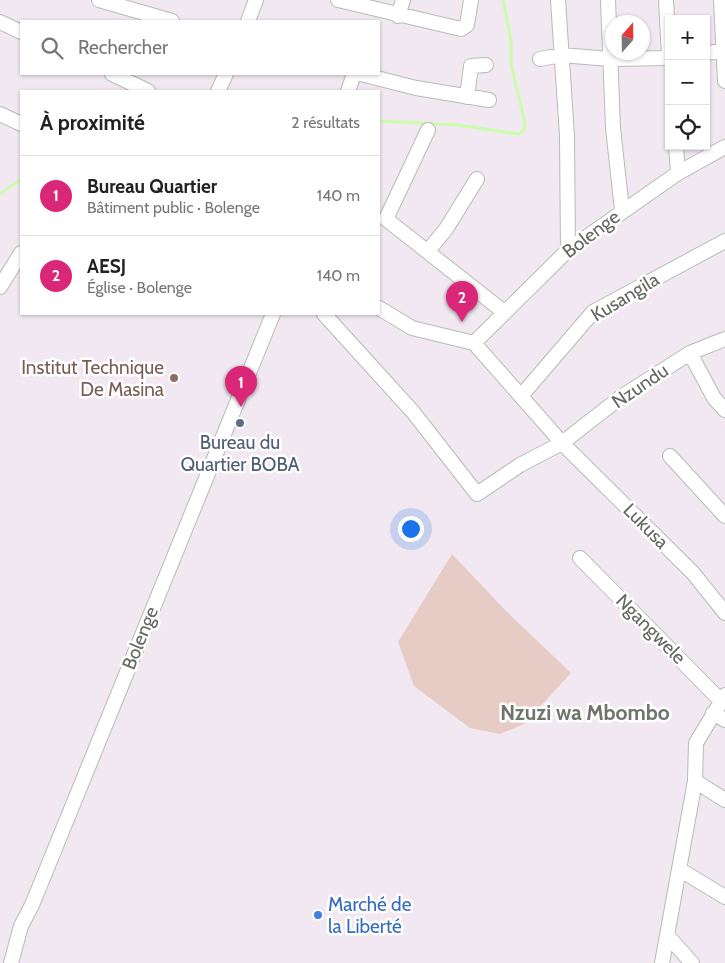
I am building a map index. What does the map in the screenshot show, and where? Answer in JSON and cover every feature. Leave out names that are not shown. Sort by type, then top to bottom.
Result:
[{"type":"street","points":[[99,0],[169,20]]},
{"type":"street","points":[[248,20],[256,0]]},
{"type":"street","points":[[338,0],[398,16],[461,29],[467,25],[471,0]]},
{"type":"street","points":[[398,16],[403,0]]},
{"type":"street","points":[[558,0],[567,136],[568,250]]},
{"type":"street","points":[[608,0],[609,15]]},
{"type":"street","points":[[666,0],[667,15]]},
{"type":"street","points":[[721,0],[725,81]]},
{"type":"street","points":[[0,22],[20,32]]},
{"type":"street","points":[[710,53],[723,51]]},
{"type":"street","points":[[540,59],[561,55],[605,59]]},
{"type":"street","points":[[650,58],[665,57]]},
{"type":"street","points":[[610,60],[613,128],[622,210]]},
{"type":"street","points":[[467,97],[471,66],[486,65]]},
{"type":"street","points":[[114,75],[146,90]]},
{"type":"street","points":[[218,90],[226,75]]},
{"type":"street","points":[[348,90],[354,75]]},
{"type":"street","points":[[365,75],[416,88],[490,100]]},
{"type":"street","points":[[0,114],[20,124]]},
{"type":"street","points":[[428,130],[386,219],[504,312]]},
{"type":"street","name":"Bolenge","points":[[474,343],[568,250],[622,210],[678,173],[725,147]]},
{"type":"street","points":[[676,150],[678,173]]},
{"type":"street","points":[[428,251],[446,229],[477,179]]},
{"type":"street","name":"Kusangila","points":[[521,396],[593,312],[725,241]]},
{"type":"street","points":[[0,287],[17,268]]},
{"type":"street","points":[[380,309],[412,328],[474,343]]},
{"type":"street","name":"Bolenge","points":[[11,963],[21,926],[32,905],[273,315]]},
{"type":"street","name":"Nzundu","points":[[325,315],[413,412],[477,494],[520,465],[562,444],[621,397],[690,353],[725,339]]},
{"type":"street","name":"Lukusa","points":[[474,343],[562,444],[692,573],[725,614]]},
{"type":"street","points":[[690,353],[714,398],[725,410]]},
{"type":"street","points":[[670,456],[725,516]]},
{"type":"street","name":"Ngangwele","points":[[580,558],[723,698]]},
{"type":"street","points":[[662,963],[695,780],[696,742],[719,716],[723,698]]},
{"type":"street","points":[[695,780],[725,800]]},
{"type":"street","points":[[679,869],[725,897]]},
{"type":"street","points":[[667,935],[692,963]]},
{"type":"shaded area","points":[[452,554],[506,611],[571,673],[524,724],[500,734],[470,728],[414,686],[398,642]]},
{"type":"waterway","points":[[380,121],[458,125],[519,134],[524,130],[525,123],[511,64],[511,41],[503,0]]},
{"type":"waterway","points":[[0,194],[20,180]]},
{"type":"place","name":"AESJ","points":[[462,322]]},
{"type":"place","name":"Institut Technique De Masina","points":[[174,378]]},
{"type":"place","name":"Bureau Quartier","points":[[241,407]]},
{"type":"place","name":"Bureau du Quartier BOBA","points":[[240,423]]},
{"type":"place","name":"Marché de la Liberté","points":[[318,915]]},
{"type":"district","name":"Nzuzi wa Mbombo","points":[[585,712]]}]
